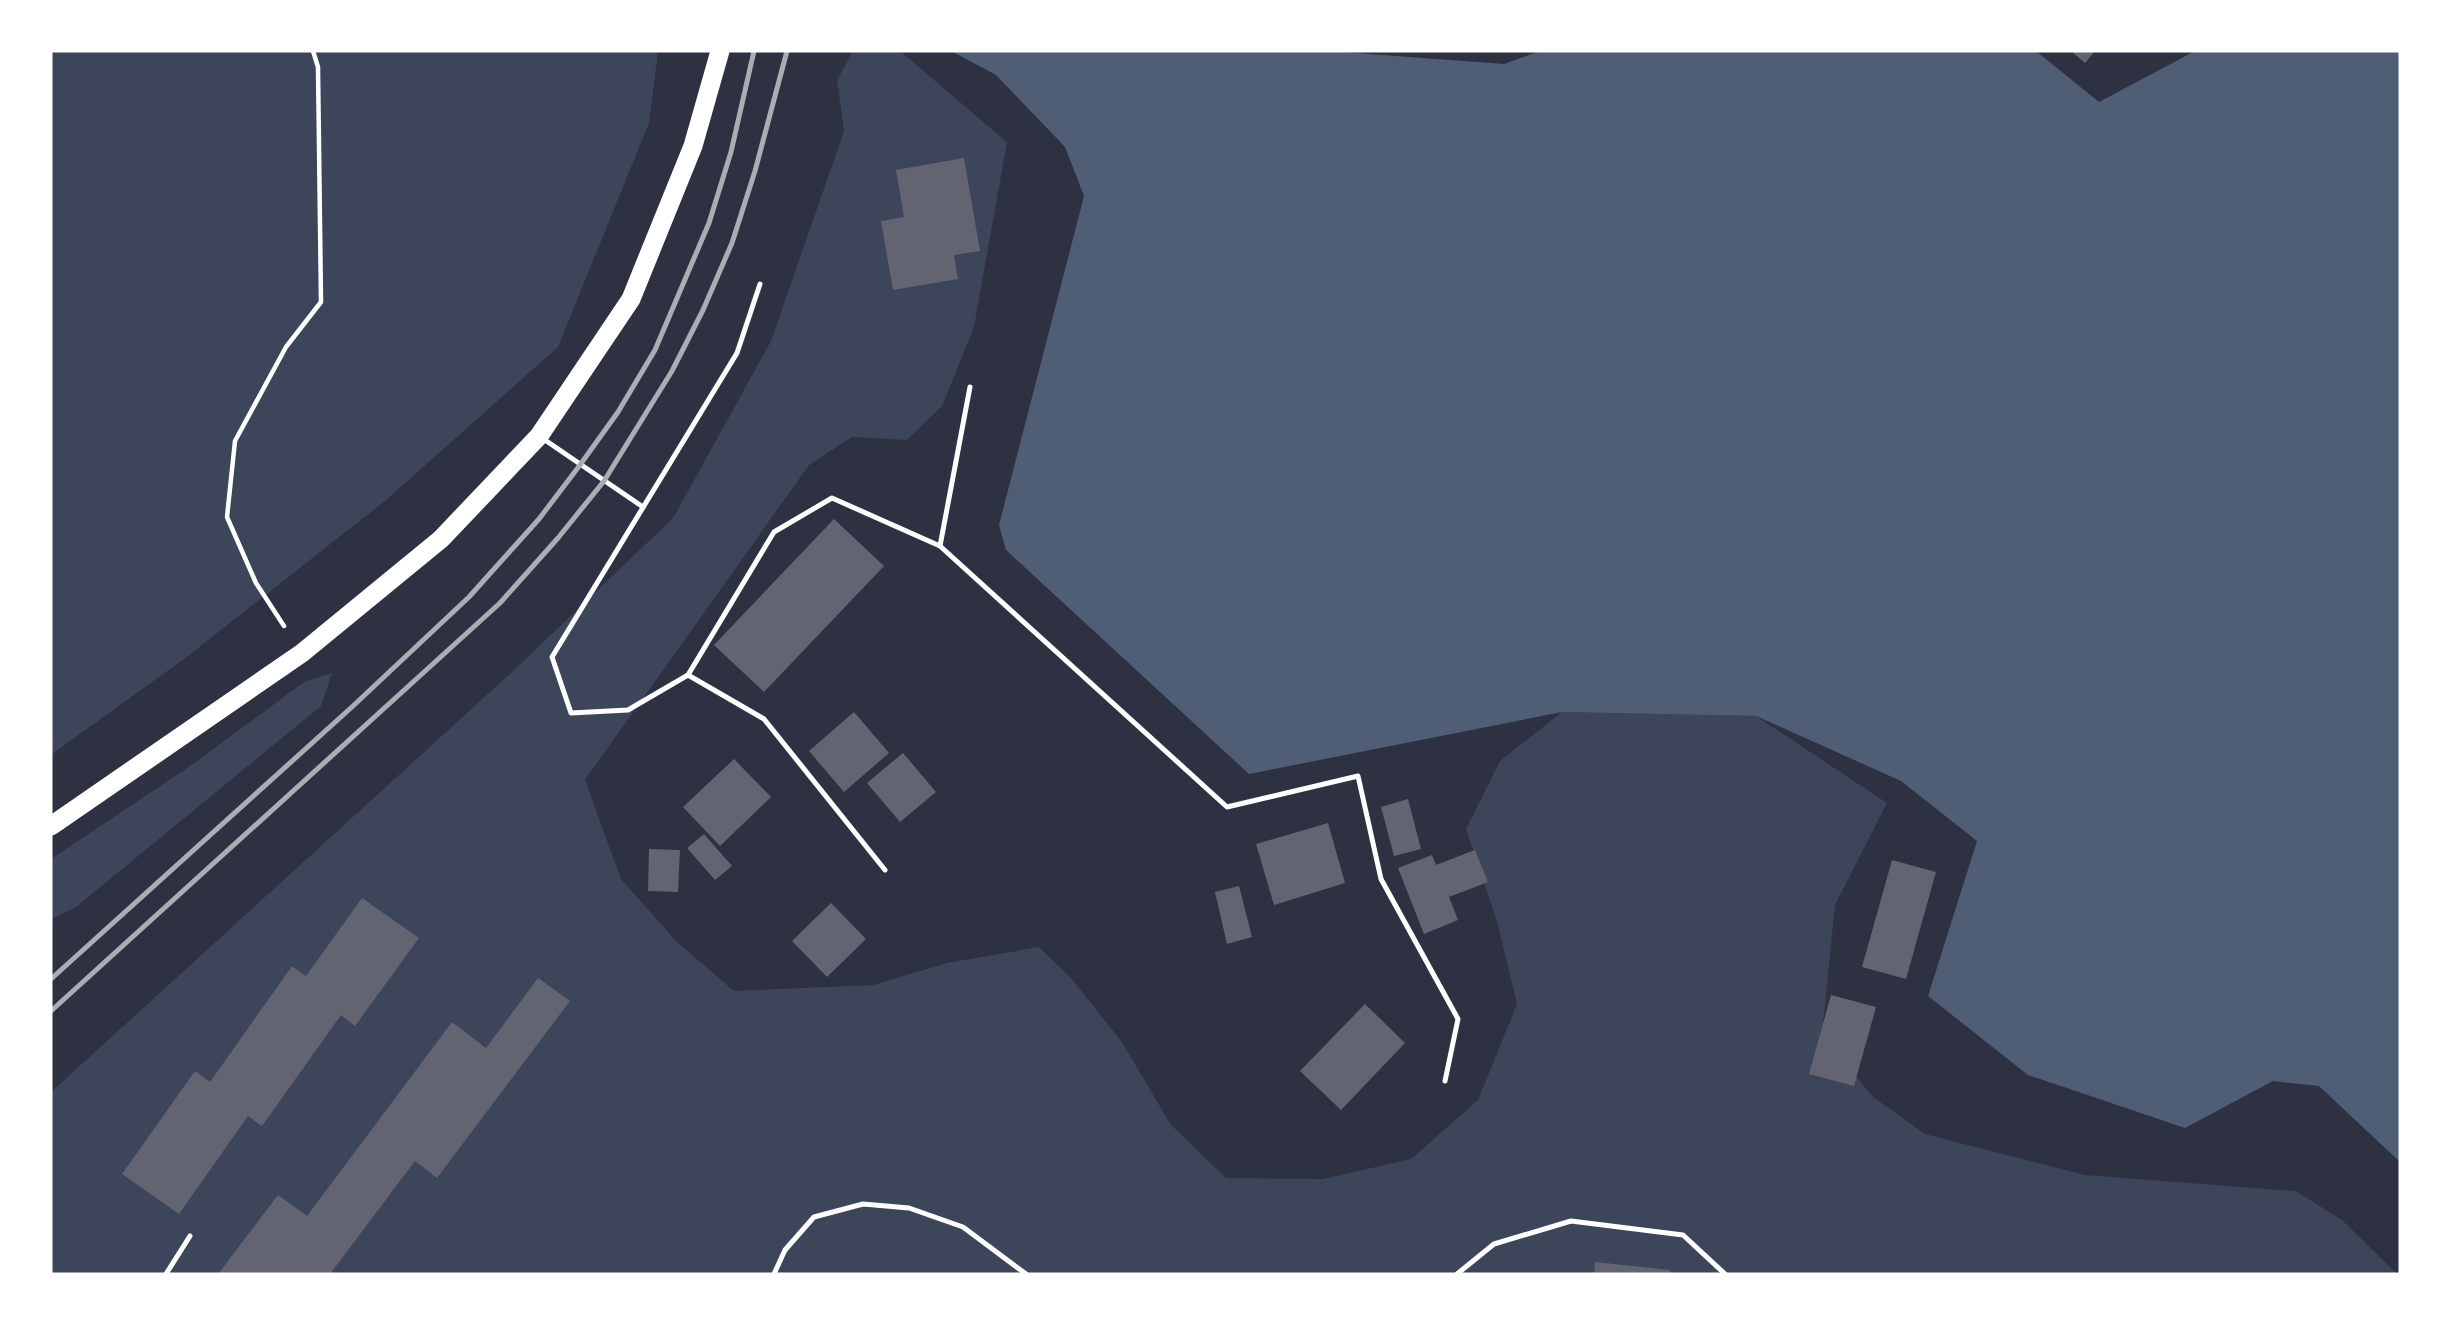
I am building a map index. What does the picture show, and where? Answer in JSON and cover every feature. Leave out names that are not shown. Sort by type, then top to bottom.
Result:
[{"type":"highway","points":[[51,826],[302,653],[441,539],[539,436],[631,299],[693,146],[720,51]]},
{"type":"lane","points":[[760,284],[737,353],[552,657],[571,713],[628,710],[688,674],[774,532],[832,498],[940,546],[1227,807],[1358,776],[1381,879],[1458,1019],[1445,1080]]},
{"type":"lane","points":[[940,546],[970,387]]},
{"type":"lane","points":[[539,436],[643,507]]},
{"type":"lane","points":[[688,674],[764,719],[885,870]]},
{"type":"lane","points":[[774,1274],[785,1250],[814,1217],[863,1204],[909,1208],[963,1227],[1026,1274]]},
{"type":"lane","points":[[1457,1274],[1494,1244],[1572,1221],[1683,1235],[1725,1274]]},
{"type":"lane","points":[[166,1274],[190,1236]]},
{"type":"path","points":[[302,653],[256,583],[227,517],[235,441],[286,347],[321,302],[318,66],[313,51]]},
{"type":"shaded area","points":[[51,51],[658,51],[649,123],[558,347],[385,501],[188,656],[51,755]]},
{"type":"shaded area","points":[[853,51],[900,51],[1007,142],[974,327],[942,406],[907,440],[852,437],[809,465],[585,780],[621,879],[677,942],[734,991],[873,985],[947,963],[1039,947],[1071,978],[1122,1042],[1171,1125],[1226,1178],[1323,1179],[1411,1159],[1478,1100],[1517,1004],[1497,921],[1466,829],[1500,761],[1562,712],[1756,716],[1887,803],[1835,905],[1822,1034],[1873,1097],[1925,1134],[2085,1175],[2296,1191],[2342,1220],[2397,1274],[51,1274],[51,1092],[512,672],[673,518],[771,341],[844,131],[837,80]]},
{"type":"shaded area","points":[[951,51],[1329,51],[1504,64],[1540,51],[2036,51],[2099,102],[2195,51],[2400,51],[2400,1162],[2319,1086],[2273,1081],[2185,1128],[2028,1075],[1928,996],[1977,841],[1901,781],[1756,716],[1562,712],[1249,774],[1006,550],[999,525],[1084,196],[1065,147],[996,75]]},
{"type":"shaded area","points":[[332,673],[321,706],[76,907],[51,919],[51,859],[193,764],[304,682]]},
{"type":"building","points":[[2071,51],[2095,51],[2085,63]]},
{"type":"building","points":[[964,158],[980,251],[954,255],[958,279],[893,290],[881,221],[904,217],[896,170]]},
{"type":"building","points":[[834,519],[884,566],[764,692],[714,645]]},
{"type":"building","points":[[854,712],[889,753],[844,792],[809,751]]},
{"type":"building","points":[[903,753],[936,792],[900,822],[867,783]]},
{"type":"building","points":[[734,759],[771,797],[720,846],[683,807]]},
{"type":"building","points":[[1408,799],[1421,849],[1394,856],[1381,807]]},
{"type":"building","points":[[1328,823],[1345,883],[1274,905],[1256,844]]},
{"type":"building","points":[[704,834],[732,866],[715,880],[687,848]]},
{"type":"building","points":[[649,849],[680,850],[678,892],[648,891]]},
{"type":"building","points":[[1475,850],[1488,882],[1449,897],[1458,920],[1424,934],[1398,868],[1432,855],[1436,865]]},
{"type":"building","points":[[1892,860],[1936,872],[1906,979],[1862,967]]},
{"type":"building","points":[[1239,886],[1252,937],[1227,944],[1215,892]]},
{"type":"building","points":[[362,898],[419,938],[355,1026],[341,1015],[262,1126],[248,1116],[179,1214],[122,1174],[195,1071],[210,1082],[292,966],[306,976]]},
{"type":"building","points":[[831,903],[866,939],[827,977],[792,941]]},
{"type":"building","points":[[538,978],[570,1001],[437,1178],[415,1161],[330,1274],[218,1274],[278,1195],[307,1216],[452,1022],[486,1048]]},
{"type":"building","points":[[1831,995],[1876,1007],[1854,1086],[1809,1074]]},
{"type":"building","points":[[1365,1004],[1405,1043],[1341,1110],[1300,1071]]},
{"type":"building","points":[[1595,1262],[1670,1270],[1670,1274],[1594,1274]]},
{"type":"railway","points":[[51,979],[353,706],[469,597],[539,519],[580,465],[618,412],[655,350],[709,223],[731,152],[754,51]]},
{"type":"railway","points":[[51,1011],[500,603],[604,481],[672,371],[703,310],[732,243],[755,171],[787,51]]}]
